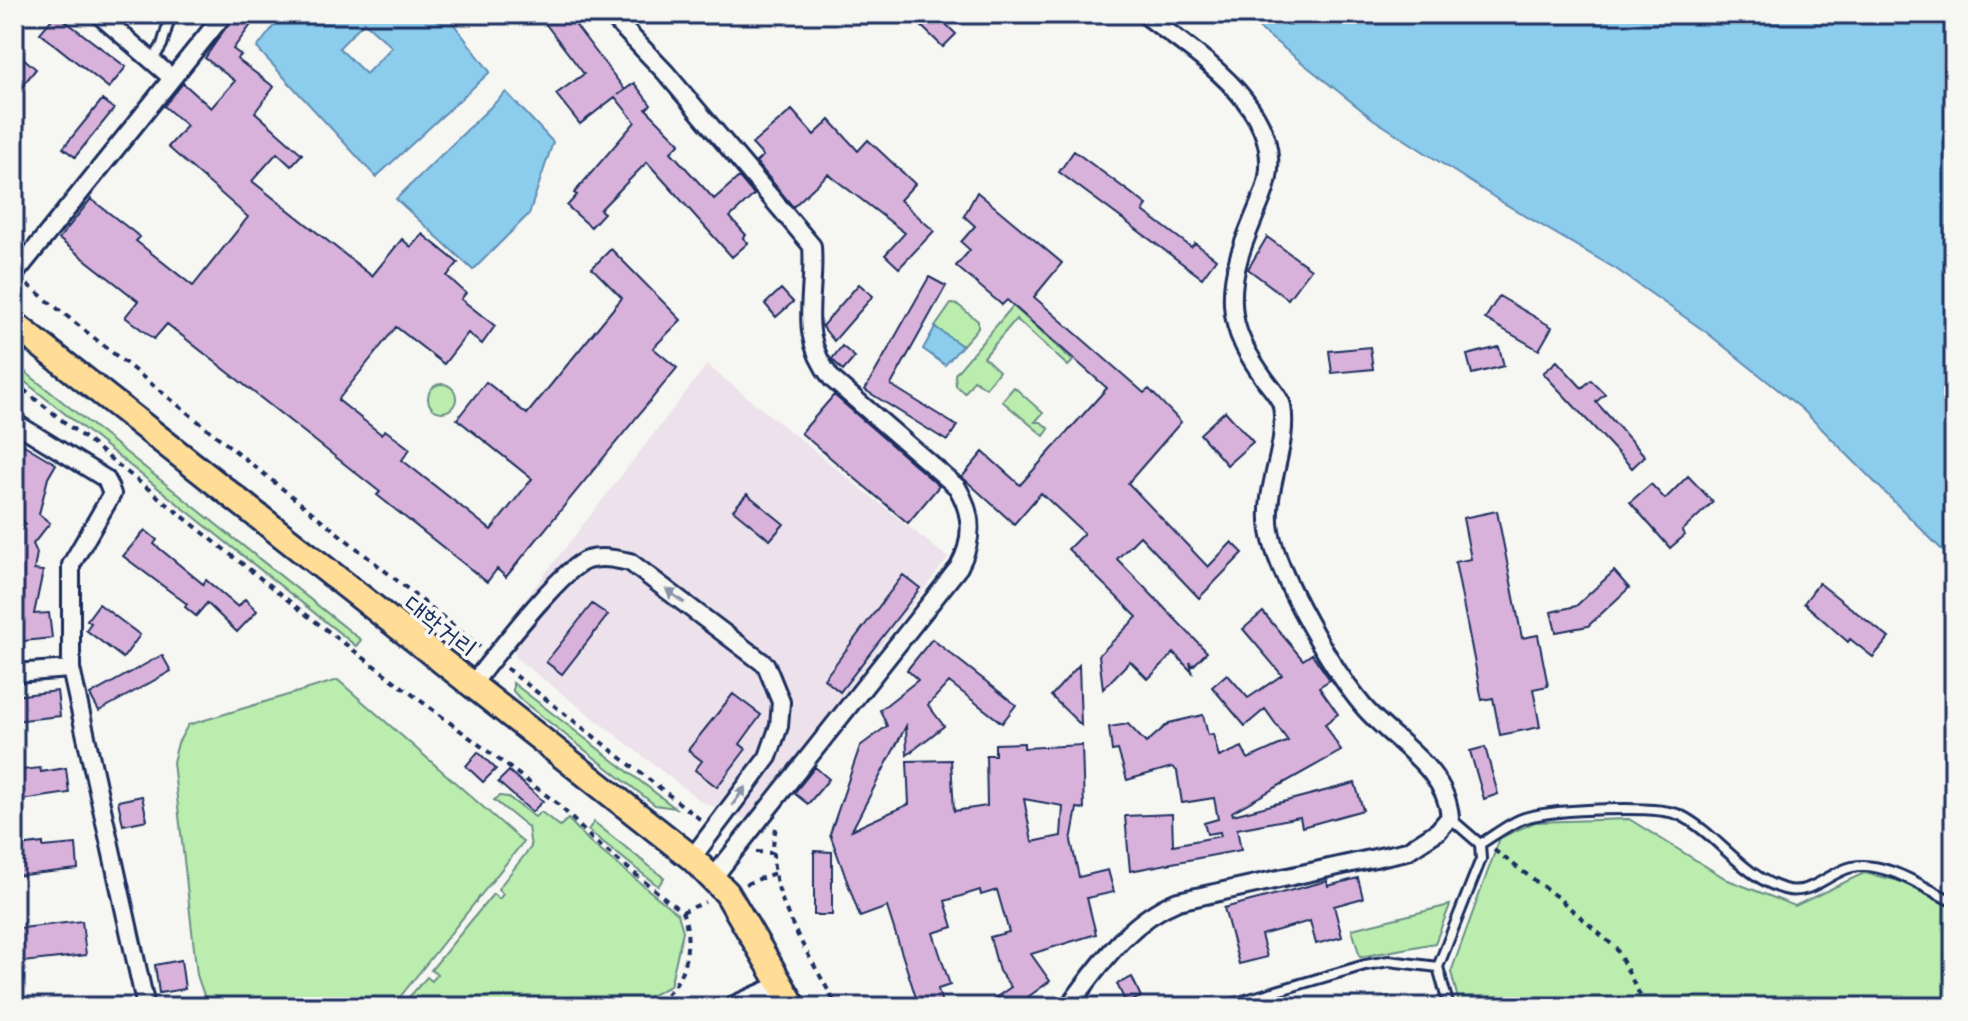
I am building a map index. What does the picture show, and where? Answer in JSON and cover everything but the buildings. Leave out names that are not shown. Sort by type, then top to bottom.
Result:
[{"type":"main road","name":"대학거리","points":[[14,324],[470,687],[692,858],[727,893],[794,1007]]},
{"type":"street","points":[[98,14],[172,78]]},
{"type":"street","points":[[14,275],[224,14]]},
{"type":"street","points":[[610,14],[694,105],[812,246],[809,327],[817,360],[832,379],[957,487],[969,508],[970,546],[959,567],[713,878]]},
{"type":"street","points":[[1068,1007],[1112,949],[1141,919],[1160,908],[1178,901],[1407,851],[1438,831],[1450,817],[1448,798],[1435,777],[1364,708],[1333,665],[1293,593],[1270,532],[1270,490],[1283,438],[1281,403],[1243,349],[1232,306],[1236,260],[1268,183],[1270,159],[1262,126],[1247,100],[1144,14]]},
{"type":"street","points":[[14,422],[106,479],[112,494],[109,505],[71,565],[71,669],[146,1007]]},
{"type":"street","points":[[470,687],[565,575],[585,560],[609,557],[630,562],[766,665],[781,702],[779,726],[768,757],[692,858]]},
{"type":"street","points":[[14,673],[71,669]]},
{"type":"street","points":[[729,1007],[779,985]]},
{"type":"lane","points":[[152,61],[162,45],[171,14]]},
{"type":"lane","points":[[1449,1007],[1438,967],[1484,845],[1525,817],[1561,811],[1647,811],[1679,815],[1760,879],[1788,891],[1814,887],[1850,867],[1876,866],[1954,902]]},
{"type":"lane","points":[[1450,817],[1484,845]]},
{"type":"lane","points":[[1222,1007],[1365,965],[1389,961],[1438,967]]},
{"type":"path","points":[[14,275],[714,830]]},
{"type":"path","points":[[14,382],[328,631],[558,804],[592,839],[682,912],[687,940],[681,971],[668,993],[638,1007]]},
{"type":"path","points":[[779,819],[773,853],[782,899],[837,1007]]},
{"type":"path","points":[[1484,845],[1557,897],[1616,948],[1646,1007]]},
{"type":"path","points":[[738,847],[773,853]]},
{"type":"shaded area","points":[[707,365],[948,558],[747,820],[702,802],[516,658],[507,623]]},
{"type":"green space","points":[[951,304],[958,305],[978,321],[978,328],[962,346],[935,327]]},
{"type":"green space","points":[[1013,306],[1073,361],[1068,366],[1016,319],[984,357],[999,371],[986,388],[974,380],[965,393],[956,386],[955,374]]},
{"type":"green space","points":[[14,363],[361,640],[356,646],[14,373]]},
{"type":"green space","points":[[442,384],[452,388],[456,398],[452,408],[442,412],[432,408],[428,398],[432,388]]},
{"type":"green space","points":[[1014,387],[1043,413],[1035,422],[1041,422],[1049,429],[1044,436],[1002,401]]},
{"type":"green space","points":[[338,680],[523,842],[392,1007],[216,1007],[206,1001],[197,975],[173,762],[178,743],[188,725]]},
{"type":"green space","points":[[513,683],[675,808],[655,805],[521,700],[513,691]]},
{"type":"green space","points":[[500,796],[508,797],[535,817],[541,812],[560,826],[568,819],[590,842],[678,914],[683,931],[670,986],[628,1007],[400,1007],[427,977],[432,981],[437,974],[431,970],[493,894],[499,899],[503,894],[498,889],[531,847],[528,827],[494,800]]},
{"type":"green space","points":[[1629,819],[1728,880],[1795,906],[1864,873],[1900,881],[1954,908],[1954,1007],[1460,1007],[1451,972],[1500,838],[1535,822]]},
{"type":"green space","points":[[594,822],[664,878],[658,886],[588,830]]},
{"type":"green space","points":[[1450,905],[1435,943],[1360,957],[1352,929]]},
{"type":"water","points":[[283,14],[446,14],[490,72],[376,177],[257,48]],"holes":[[[364,22],[392,47],[366,74],[339,48]]]},
{"type":"water","points":[[1241,14],[1954,14],[1954,562],[1802,409],[1706,332],[1616,269],[1500,201],[1373,119]]},
{"type":"water","points":[[506,92],[553,142],[529,214],[473,270],[396,199]]},
{"type":"water","points":[[935,327],[962,346],[945,365],[923,349]]}]
